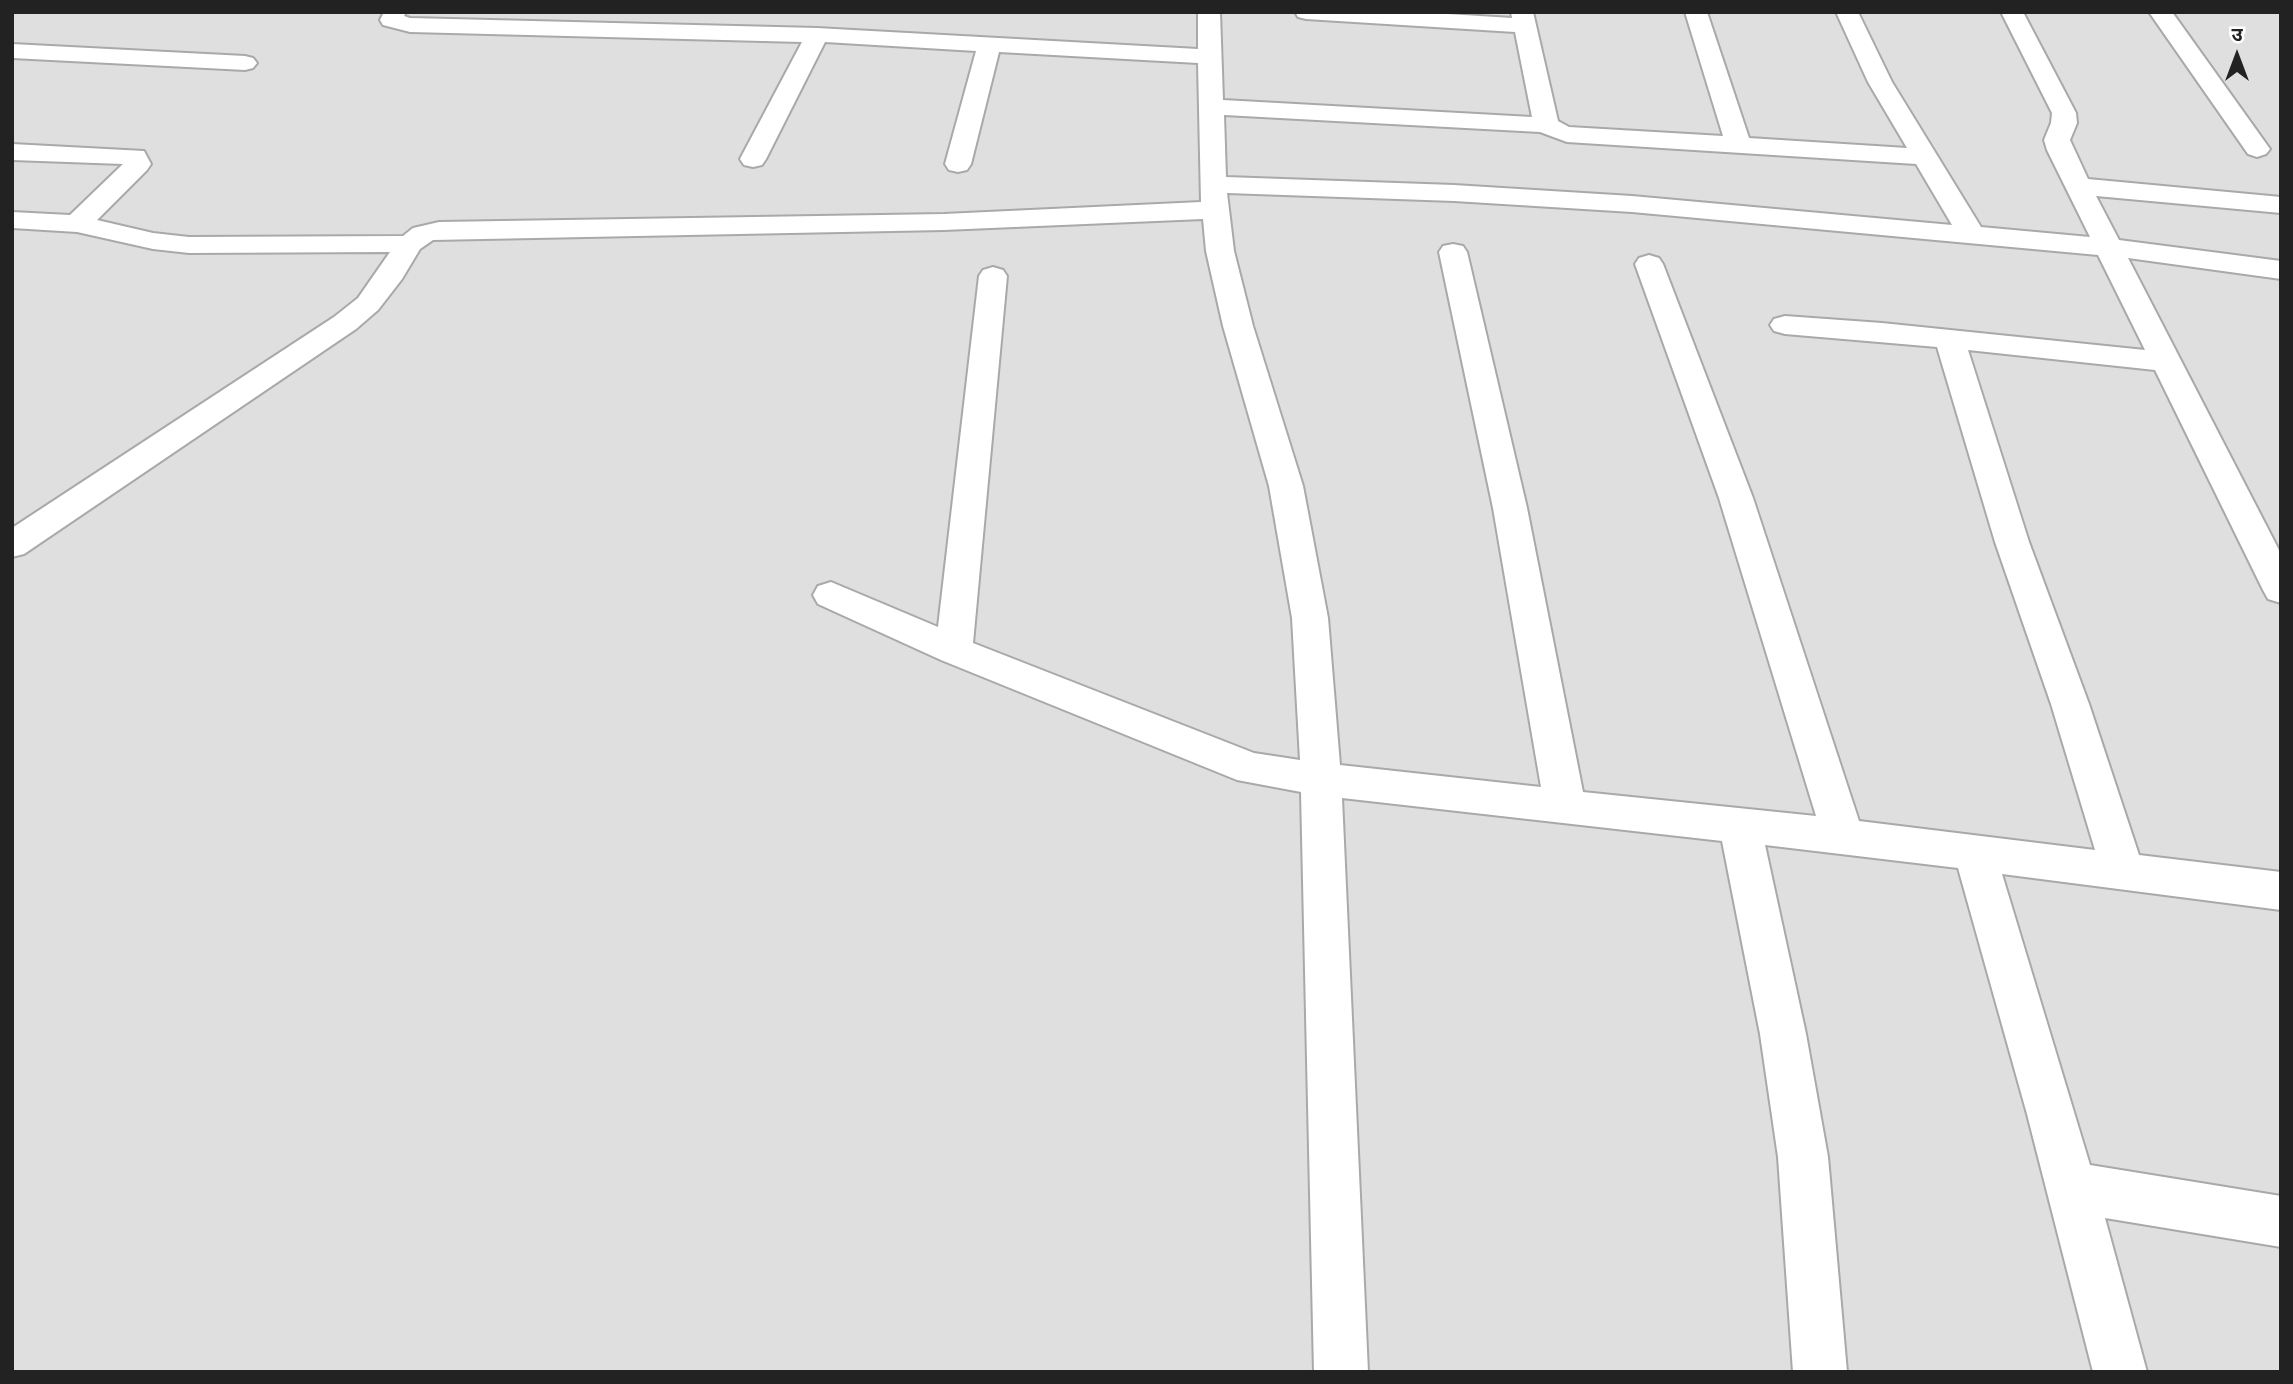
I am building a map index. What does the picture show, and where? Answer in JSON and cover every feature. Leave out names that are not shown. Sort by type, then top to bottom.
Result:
[{"type":"street","points":[[395,12],[391,20],[410,25],[817,35],[1210,57]]},
{"type":"street","points":[[1209,12],[1214,197],[1220,251],[1238,326],[1286,486],[1310,618],[1321,779],[1341,1372]]},
{"type":"street","points":[[1306,12],[1524,19],[1546,125]]},
{"type":"street","points":[[1696,12],[1738,145]]},
{"type":"street","points":[[1847,12],[1880,82],[1971,234]]},
{"type":"street","points":[[2012,12],[2064,113],[2064,122],[2057,140],[2078,186],[2281,590]]},
{"type":"street","points":[[2160,12],[2257,149]]},
{"type":"street","points":[[753,159],[817,35]]},
{"type":"street","points":[[958,164],[989,45]]},
{"type":"street","points":[[12,51],[245,63]]},
{"type":"street","points":[[1211,107],[1546,125],[1567,134],[1923,157]]},
{"type":"street","points":[[12,152],[135,157],[138,164],[77,223]]},
{"type":"street","points":[[2078,186],[2281,205]]},
{"type":"street","points":[[12,545],[345,323],[368,304],[388,279],[409,244],[423,234],[439,230],[944,222],[1214,197],[1454,192],[1632,204],[1971,234],[2108,247],[2281,270]]},
{"type":"street","points":[[12,220],[77,223],[153,241],[189,245],[409,244]]},
{"type":"street","points":[[1453,252],[1510,508],[1565,807]]},
{"type":"street","points":[[1649,264],[1736,498],[1843,836]]},
{"type":"street","points":[[954,650],[993,276]]},
{"type":"street","points":[[1785,325],[2166,362]]},
{"type":"street","points":[[1950,340],[2012,542],[2070,704],[2124,873]]},
{"type":"street","points":[[831,594],[954,650],[1251,769],[1565,807],[1843,836],[2281,891]]},
{"type":"street","points":[[1740,826],[1783,1034],[1803,1157],[1820,1372]]},
{"type":"street","points":[[1975,853],[2071,1187],[2120,1372]]},
{"type":"street","points":[[2071,1187],[2281,1222]]},
{"type":"shaded area","points":[[12,12],[2281,12],[2281,1372],[12,1372]]}]
